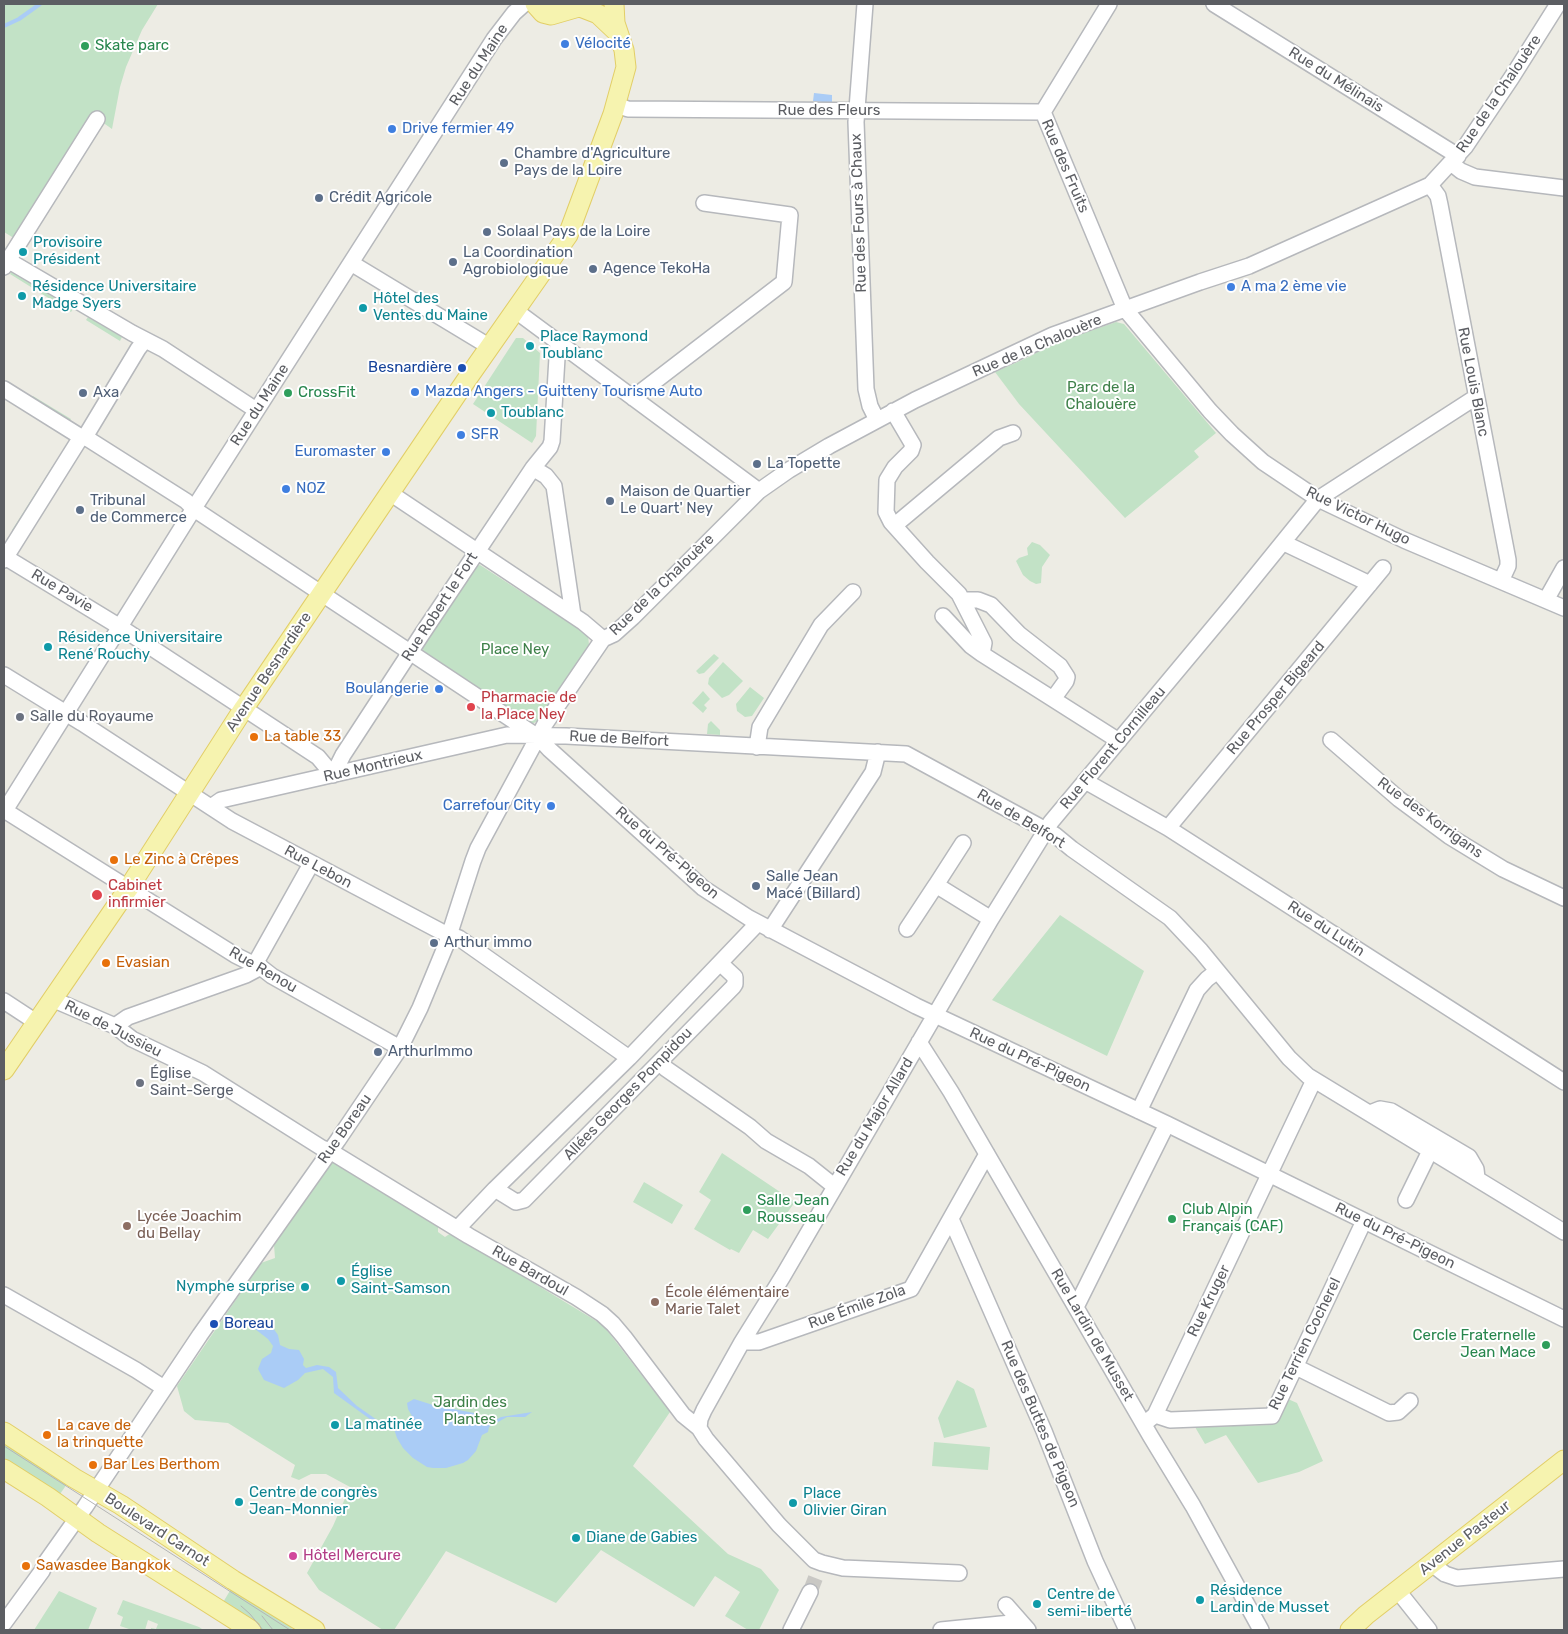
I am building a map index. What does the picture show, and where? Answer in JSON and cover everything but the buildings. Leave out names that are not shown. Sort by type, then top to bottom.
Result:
[{"type":"main road","points":[[535,4],[543,13],[551,15],[584,5],[598,14],[617,32]]},
{"type":"main road","name":"Avenue Besnardière","points":[[4,1070],[128,889],[244,708],[464,382],[568,235],[616,105],[626,67],[624,50],[615,23],[614,4]]},
{"type":"main road","name":"Boulevard Carnot","points":[[4,1432],[310,1629]]},
{"type":"main road","name":"Avenue Pasteur","points":[[1350,1630],[1366,1615],[1564,1460]]},
{"type":"main road","points":[[4,1469],[48,1497],[77,1519],[251,1630]]},
{"type":"main road","name":"Avenue Pasteur","points":[[1337,1630],[1366,1615]]},
{"type":"street","name":"Rue du Maine","points":[[4,811],[256,410],[494,39],[514,13],[524,4]]},
{"type":"street","name":"Rue des Fours à Chaux","points":[[865,4],[856,111],[866,389],[870,406],[877,420]]},
{"type":"street","name":"Rue des Fruits","points":[[1109,4],[1043,112],[1125,310]]},
{"type":"street","name":"Rue du Mélinais","points":[[1214,4],[1454,160],[1461,171],[1475,177],[1564,188]]},
{"type":"street","name":"Rue de la Chalouère","points":[[538,736],[603,639],[614,634],[633,617],[759,491],[814,455],[893,411],[1053,335],[1249,266],[1430,185],[1454,160],[1512,77],[1553,6]]},
{"type":"street","name":"Rue des Fleurs","points":[[616,105],[628,109],[1043,112]]},
{"type":"street","points":[[97,119],[5,262],[163,349],[256,410]]},
{"type":"street","name":"Rue Louis Blanc","points":[[1430,185],[1436,192],[1440,206],[1508,560],[1508,566],[1501,581]]},
{"type":"street","points":[[633,398],[784,282],[790,215],[704,203]]},
{"type":"street","points":[[351,263],[490,347]]},
{"type":"street","name":"Rue Victor Hugo","points":[[1125,310],[1210,411],[1263,462],[1318,499],[1404,540],[1564,608]]},
{"type":"street","points":[[516,311],[759,491]]},
{"type":"street","points":[[5,558],[145,340]]},
{"type":"street","name":"Rue Robert le Fort","points":[[333,775],[343,755],[410,652],[552,441],[558,341]]},
{"type":"street","name":"Rue du Pré-Pigeon","points":[[4,389],[186,501],[194,509],[538,736],[549,749],[704,888],[764,927],[934,1014],[1167,1124],[1564,1318]]},
{"type":"street","name":"Rue Florent Cornilleau","points":[[934,1014],[942,1004],[991,919],[1057,814],[1284,543],[1318,499],[1476,397]]},
{"type":"street","points":[[893,411],[913,446],[911,451],[895,467],[887,480],[886,512],[895,526],[927,562],[955,589],[963,600],[984,643],[982,654]]},
{"type":"street","points":[[895,526],[999,438],[1013,433]]},
{"type":"street","points":[[533,468],[551,481],[554,486],[573,615]]},
{"type":"street","points":[[390,493],[573,615],[596,631],[603,639]]},
{"type":"street","points":[[1284,543],[1370,584]]},
{"type":"street","name":"Rue Pavie","points":[[5,558],[120,626],[244,708],[318,757],[333,775]]},
{"type":"street","name":"Rue Prosper Bigeard","points":[[1168,828],[1383,568]]},
{"type":"street","points":[[1546,600],[1564,568]]},
{"type":"street","points":[[757,747],[758,733],[763,722],[822,625],[853,592]]},
{"type":"street","points":[[963,600],[978,600],[991,605],[1019,634],[1066,672],[1066,681],[1053,699]]},
{"type":"street","points":[[943,616],[971,646],[982,654],[1119,741]]},
{"type":"street","name":"Rue Lebon","points":[[4,675],[232,821],[311,864],[449,935],[459,938],[629,1058]]},
{"type":"street","name":"Rue Montrieux","points":[[211,807],[220,800],[507,736],[538,736]]},
{"type":"street","name":"Rue de Belfort","points":[[538,736],[909,755],[1055,835],[1170,918],[1201,951],[1216,972],[1289,1058],[1314,1080],[1564,1232]]},
{"type":"street","name":"Rue Boreau","points":[[4,1623],[42,1571],[46,1562],[77,1519],[200,1334],[330,1151],[400,1048],[420,1008],[449,935],[478,848],[538,736]]},
{"type":"street","name":"Rue des Korrigans","points":[[1331,740],[1393,794],[1449,836],[1503,869],[1564,898]]},
{"type":"street","name":"Allées Georges Pompidou","points":[[458,1228],[495,1189],[629,1058],[720,963],[764,927],[873,772],[878,752]]},
{"type":"street","name":"Rue du Lutin","points":[[1085,780],[1168,828],[1564,1082]]},
{"type":"street","name":"Rue Renou","points":[[4,811],[235,955],[258,966],[272,976],[400,1048]]},
{"type":"street","points":[[907,928],[963,843]]},
{"type":"street","points":[[115,1026],[128,1017],[246,975],[258,966],[311,864]]},
{"type":"street","points":[[936,885],[991,919]]},
{"type":"street","name":"Allées Georges Pompidou","points":[[495,1189],[516,1202],[524,1200],[733,987],[735,977],[720,963]]},
{"type":"street","points":[[1139,1111],[1198,990],[1206,979],[1216,972]]},
{"type":"street","name":"Rue de Jussieu","points":[[52,999],[115,1026],[132,1039],[203,1073],[322,1148],[330,1151]]},
{"type":"street","points":[[4,1001],[36,1022]]},
{"type":"street","name":"Rue du Major Allard","points":[[698,1428],[704,1410],[742,1342],[784,1276],[934,1014]]},
{"type":"street","name":"Rue Lardin de Musset","points":[[919,1042],[951,1092],[1076,1307],[1149,1419],[1193,1506],[1262,1630]]},
{"type":"street","points":[[665,1068],[750,1126],[766,1141],[809,1166],[834,1186]]},
{"type":"street","points":[[1270,1174],[1314,1080]]},
{"type":"street","points":[[1370,1113],[1380,1109],[1391,1111],[1469,1157],[1476,1169],[1477,1178]]},
{"type":"street","points":[[1076,1307],[1167,1124]]},
{"type":"street","name":"Rue Bardoul","points":[[330,1151],[602,1314],[624,1337],[683,1415],[698,1428]]},
{"type":"street","points":[[1406,1200],[1430,1151]]},
{"type":"street","name":"Rue Émile Zola","points":[[742,1342],[759,1342],[911,1289],[987,1154]]},
{"type":"street","name":"Rue Kruger","points":[[1149,1419],[1270,1174]]},
{"type":"street","name":"Rue des Buttes de Pigeon","points":[[951,1219],[1044,1431],[1095,1561],[1127,1630]]},
{"type":"street","name":"Rue Terrien Cocherel","points":[[1149,1419],[1170,1420],[1272,1416],[1364,1221]]},
{"type":"street","points":[[4,1295],[164,1388]]},
{"type":"street","points":[[1296,1367],[1389,1413],[1398,1412],[1410,1401]]},
{"type":"street","points":[[698,1428],[779,1525],[820,1569],[843,1568],[959,1573]]},
{"type":"street","points":[[1432,1564],[1445,1574],[1457,1578],[1564,1569]]},
{"type":"street","points":[[1398,1591],[1429,1630]]},
{"type":"street","points":[[791,1630],[810,1592]]},
{"type":"street","points":[[1006,1605],[1025,1626]]},
{"type":"street","points":[[941,1630],[1025,1626]]},
{"type":"green space","points":[[4,4],[158,4],[142,30],[126,67],[112,129],[95,117],[17,240],[4,232]]},
{"type":"green space","points":[[12,271],[73,309],[71,312],[10,274]]},
{"type":"green space","points":[[88,317],[122,337],[120,341],[86,320]]},
{"type":"green space","name":"Parc de la Chalouère","points":[[1116,322],[1124,324],[1216,433],[1194,451],[1199,457],[1125,518],[1019,404],[995,372],[1031,356],[1044,346],[1045,348]]},
{"type":"green space","name":"Place Raymond Toublanc","points":[[516,338],[523,338],[540,353],[536,436],[532,443],[473,404]]},
{"type":"green space","points":[[33,396],[71,419],[69,423],[30,399]]},
{"type":"green space","points":[[54,464],[57,466],[15,532],[12,530]]},
{"type":"green space","points":[[1032,542],[1040,545],[1050,555],[1042,567],[1041,583],[1036,584],[1023,575],[1016,561],[1028,555],[1027,548]]},
{"type":"green space","name":"Place Ney","points":[[480,565],[588,635],[589,645],[540,719],[534,723],[531,723],[423,654],[423,645],[476,566]]},
{"type":"green space","points":[[714,654],[719,658],[704,673],[699,674],[696,671]]},
{"type":"green space","points":[[723,662],[743,681],[729,695],[722,698],[708,684],[709,678]]},
{"type":"green space","points":[[750,687],[764,698],[752,716],[745,717],[737,711],[736,704]]},
{"type":"green space","points":[[703,691],[710,699],[704,705],[707,708],[703,713],[692,703]]},
{"type":"green space","points":[[711,721],[720,730],[720,735],[707,734],[708,724]]},
{"type":"green space","points":[[1060,915],[1144,971],[1107,1056],[992,1000]]},
{"type":"green space","name":"Salle Jean Rousseau","points":[[722,1153],[795,1202],[768,1239],[753,1230],[739,1253],[730,1250],[694,1229],[711,1200],[699,1192]]},
{"type":"green space","name":"Jardin des Plantes","points":[[332,1161],[438,1225],[438,1232],[445,1237],[451,1233],[603,1325],[670,1412],[633,1466],[728,1554],[761,1569],[779,1590],[759,1630],[748,1630],[725,1616],[740,1592],[715,1576],[694,1607],[601,1550],[556,1603],[446,1551],[394,1630],[383,1630],[319,1590],[307,1573],[333,1526],[350,1487],[326,1474],[311,1474],[299,1480],[291,1477],[295,1465],[228,1423],[195,1420],[184,1411],[177,1386],[261,1263],[275,1258],[274,1245]]},
{"type":"green space","points":[[644,1182],[683,1205],[672,1224],[633,1202]]},
{"type":"green space","points":[[957,1380],[974,1389],[987,1427],[944,1438],[938,1418]]},
{"type":"green space","points":[[1288,1399],[1297,1403],[1323,1461],[1299,1472],[1258,1483],[1226,1435],[1205,1444],[1195,1427],[1271,1425],[1279,1419]]},
{"type":"green space","points":[[4,1440],[67,1484],[60,1494],[57,1495],[4,1461]]},
{"type":"green space","points":[[934,1442],[990,1447],[988,1470],[932,1466]]},
{"type":"green space","points":[[231,1589],[296,1622],[291,1627],[291,1630],[263,1630],[222,1604]]},
{"type":"green space","points":[[59,1591],[97,1608],[88,1630],[34,1630]]},
{"type":"green space","points":[[123,1600],[202,1629],[151,1630],[151,1628],[156,1629],[158,1624],[148,1620],[145,1630],[132,1630],[120,1626],[123,1617],[117,1614]]},
{"type":"water","points":[[814,93],[832,95],[832,103],[813,101]]},
{"type":"water","points":[[261,1324],[267,1324],[273,1328],[278,1335],[280,1345],[289,1349],[299,1350],[304,1359],[303,1365],[306,1368],[317,1365],[329,1367],[336,1372],[338,1388],[357,1406],[377,1420],[394,1421],[404,1425],[412,1424],[414,1422],[407,1403],[414,1399],[433,1405],[474,1413],[476,1424],[488,1422],[489,1424],[501,1417],[532,1412],[525,1417],[507,1417],[489,1427],[488,1432],[482,1435],[476,1451],[463,1463],[446,1468],[427,1467],[413,1458],[403,1448],[393,1426],[374,1422],[334,1393],[333,1377],[323,1369],[305,1373],[298,1380],[284,1388],[264,1380],[258,1369],[262,1359],[271,1353],[273,1346],[268,1339],[255,1329]]},
{"type":"waterway","points":[[4,26],[19,19],[40,4]]},
{"type":"tunnel","points":[[810,1592],[817,1574]]},
{"type":"tram line","points":[[4,1446],[290,1630]]},
{"type":"tram line","points":[[241,1606],[263,1630]]},
{"type":"tram line","points":[[262,1616],[273,1630]]},
{"type":"place","name":"Vélocité","points":[[565,44]]},
{"type":"place","name":"Skate parc","points":[[85,46]]},
{"type":"place","name":"Drive fermier 49","points":[[392,129]]},
{"type":"place","name":"Chambre d'Agriculture Pays de la Loire","points":[[504,163]]},
{"type":"place","name":"Crédit Agricole","points":[[319,198]]},
{"type":"place","name":"Solaal Pays de la Loire","points":[[487,232]]},
{"type":"place","name":"Provisoire Président","points":[[23,252]]},
{"type":"place","name":"La Coordination Agrobiologique","points":[[453,262]]},
{"type":"place","name":"Agence TekoHa","points":[[593,269]]},
{"type":"place","name":"A ma 2 ème vie","points":[[1231,287]]},
{"type":"place","name":"Résidence Universitaire Madge Syers","points":[[22,296]]},
{"type":"place","name":"Hôtel des Ventes du Maine","points":[[363,308]]},
{"type":"place","name":"Place Raymond Toublanc","points":[[530,346]]},
{"type":"place","name":"Besnardière","points":[[462,368]]},
{"type":"place","name":"Mazda Angers - Guitteny Tourisme Auto","points":[[415,392]]},
{"type":"place","name":"Axa","points":[[83,393]]},
{"type":"place","name":"CrossFit","points":[[288,393]]},
{"type":"place","name":"Toublanc","points":[[491,413]]},
{"type":"place","name":"SFR","points":[[461,435]]},
{"type":"place","name":"Euromaster","points":[[386,452]]},
{"type":"place","name":"La Topette","points":[[757,464]]},
{"type":"place","name":"NOZ","points":[[286,489]]},
{"type":"place","name":"Maison de Quartier Le Quart' Ney","points":[[610,501]]},
{"type":"place","name":"Tribunal de Commerce","points":[[80,510]]},
{"type":"place","name":"Résidence Universitaire René Rouchy","points":[[48,647]]},
{"type":"place","name":"Boulangerie","points":[[439,689]]},
{"type":"place","name":"Pharmacie de la Place Ney","points":[[471,707]]},
{"type":"place","name":"Salle du Royaume","points":[[20,717]]},
{"type":"place","name":"La table 33","points":[[254,737]]},
{"type":"place","name":"Carrefour City","points":[[551,806]]},
{"type":"place","name":"Le Zinc à Crêpes","points":[[114,860]]},
{"type":"place","name":"Salle Jean Macé (Billard)","points":[[756,886]]},
{"type":"place","name":"Cabinet infirmier","points":[[97,895]]},
{"type":"place","name":"Arthur immo","points":[[434,943]]},
{"type":"place","name":"Evasian","points":[[106,963]]},
{"type":"place","name":"ArthurImmo","points":[[378,1052]]},
{"type":"place","name":"Église Saint-Serge","points":[[140,1083]]},
{"type":"place","name":"Salle Jean Rousseau","points":[[747,1210]]},
{"type":"place","name":"Club Alpin Français (CAF)","points":[[1172,1219]]},
{"type":"place","name":"Lycée Joachim du Bellay","points":[[127,1226]]},
{"type":"place","name":"Église Saint-Samson","points":[[341,1281]]},
{"type":"place","name":"Nymphe surprise","points":[[305,1287]]},
{"type":"place","name":"École élémentaire Marie Talet","points":[[655,1302]]},
{"type":"place","name":"Boreau","points":[[214,1324]]},
{"type":"place","name":"Cercle Fraternelle Jean Mace","points":[[1546,1345]]},
{"type":"place","name":"La matinée","points":[[335,1425]]},
{"type":"place","name":"La cave de la trinquette","points":[[47,1435]]},
{"type":"place","name":"Bar Les Berthom","points":[[93,1465]]},
{"type":"place","name":"Centre de congrès Jean-Monnier","points":[[239,1502]]},
{"type":"place","name":"Place Olivier Giran","points":[[793,1503]]},
{"type":"place","name":"Diane de Gabies","points":[[576,1538]]},
{"type":"place","name":"Hôtel Mercure","points":[[293,1556]]},
{"type":"place","name":"Sawasdee Bangkok","points":[[26,1566]]},
{"type":"place","name":"Résidence Lardin de Musset","points":[[1200,1600]]},
{"type":"place","name":"Centre de semi-liberté","points":[[1037,1604]]}]
